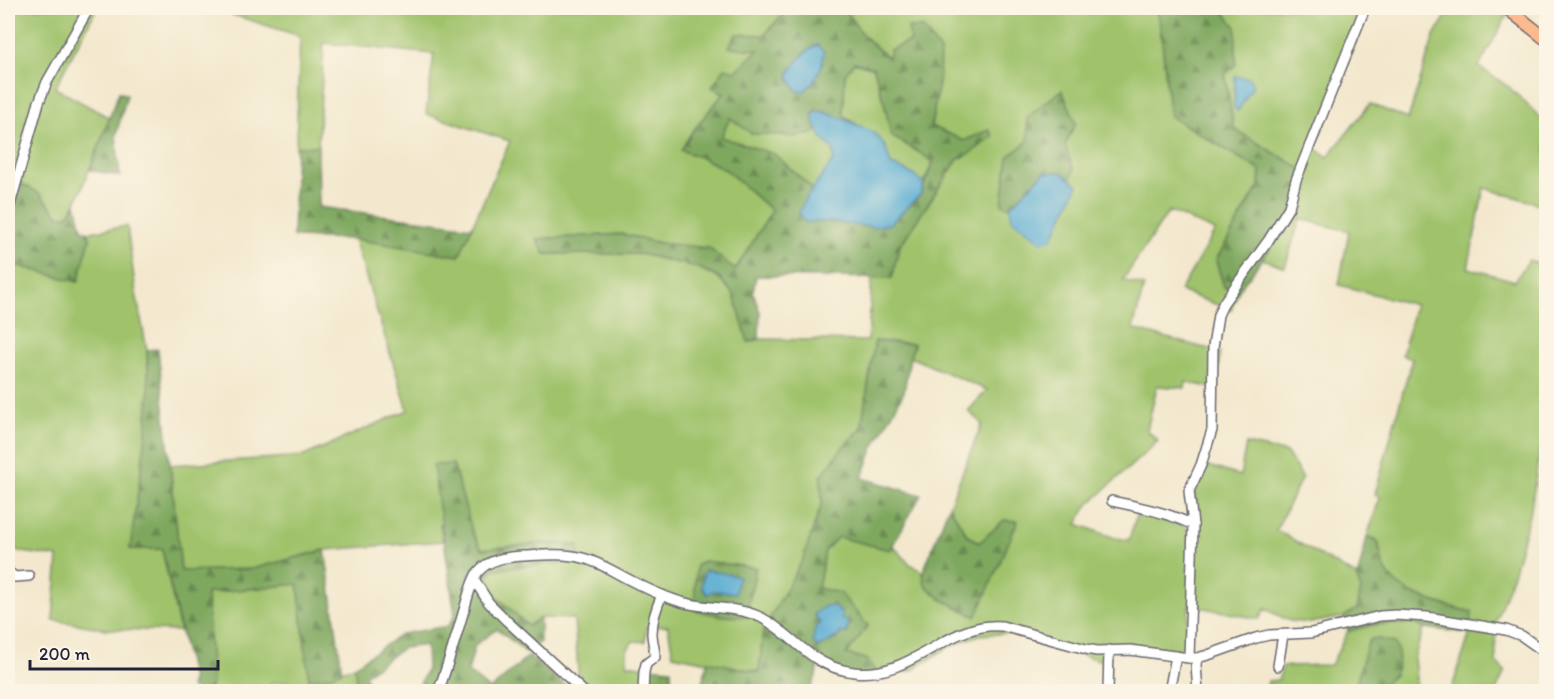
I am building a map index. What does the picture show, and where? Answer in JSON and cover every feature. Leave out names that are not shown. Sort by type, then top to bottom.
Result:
[{"type":"main road","points":[[1507,8],[1546,39]]},
{"type":"street","points":[[8,212],[39,102],[47,82],[89,8]]},
{"type":"street","points":[[1198,692],[1196,665],[1193,658],[1193,525],[1189,491],[1201,465],[1212,429],[1213,347],[1218,315],[1224,302],[1268,241],[1289,207],[1296,180],[1365,8]]},
{"type":"street","points":[[1112,501],[1154,511],[1193,525]]},
{"type":"street","points":[[438,692],[476,576],[488,564],[513,556],[582,558],[679,602],[753,614],[778,629],[827,666],[855,672],[880,672],[901,666],[959,634],[976,627],[992,625],[1086,649],[1148,652],[1193,658],[1269,635],[1311,633],[1380,616],[1396,615],[1428,617],[1506,630],[1522,636],[1546,653]]},
{"type":"street","points":[[8,572],[15,577],[29,576]]},
{"type":"street","points":[[476,576],[489,603],[584,692]]},
{"type":"street","points":[[643,692],[645,665],[655,657],[652,626],[662,595]]},
{"type":"street","points":[[1278,666],[1283,635]]},
{"type":"street","points":[[1108,692],[1109,650]]},
{"type":"street","points":[[1170,692],[1176,656]]},
{"type":"green space","points":[[8,8],[97,8],[55,88],[110,118],[76,203],[68,215],[59,216],[39,193],[12,180],[8,175]]},
{"type":"green space","points":[[211,8],[789,8],[764,35],[758,50],[736,72],[725,69],[712,87],[724,93],[692,132],[681,150],[725,169],[772,211],[735,270],[659,243],[623,234],[538,239],[545,254],[641,254],[696,267],[719,278],[734,295],[749,342],[760,339],[868,341],[872,277],[892,277],[899,247],[958,159],[972,152],[992,136],[989,130],[964,141],[931,126],[939,82],[910,41],[890,50],[888,58],[863,35],[844,8],[1157,8],[1170,116],[1260,170],[1259,186],[1216,260],[1224,287],[1239,290],[1231,310],[1180,291],[1215,231],[1169,211],[1123,280],[1144,286],[1133,329],[1220,352],[1217,389],[1186,382],[1185,388],[1157,386],[1147,430],[1158,441],[1087,506],[1077,524],[1115,538],[1129,540],[1138,510],[1181,524],[1189,530],[1199,530],[1194,488],[1205,465],[1240,476],[1246,444],[1287,453],[1302,477],[1276,530],[1358,577],[1361,590],[1357,609],[1344,617],[1310,623],[1290,621],[1265,609],[1259,619],[1189,605],[1186,652],[1143,647],[1105,646],[1102,661],[1009,633],[979,635],[950,646],[911,671],[877,676],[868,660],[846,654],[868,625],[818,589],[825,550],[838,537],[890,550],[893,546],[910,564],[923,572],[925,585],[941,599],[1004,520],[980,543],[967,535],[949,506],[982,424],[968,411],[987,390],[910,357],[914,344],[875,341],[861,429],[844,446],[821,476],[822,503],[803,559],[763,631],[759,672],[673,655],[668,626],[647,627],[645,642],[633,641],[627,650],[627,664],[648,667],[641,691],[593,691],[579,682],[574,619],[540,618],[528,626],[488,588],[486,576],[494,569],[578,562],[578,545],[545,543],[482,549],[473,534],[440,524],[443,541],[325,550],[252,569],[181,572],[170,465],[304,456],[408,410],[354,239],[459,256],[510,141],[426,114],[434,54],[324,43],[318,146],[296,147],[300,36]]},
{"type":"green space","points":[[789,8],[844,8],[863,35],[888,58],[890,50],[910,41],[908,28],[923,28],[940,51],[939,82],[931,126],[964,141],[989,130],[993,136],[972,152],[958,159],[899,247],[892,278],[756,276],[753,292],[760,312],[759,339],[748,342],[734,295],[719,277],[696,267],[641,254],[545,254],[537,239],[623,234],[659,243],[709,248],[735,270],[772,211],[725,169],[681,150],[692,132],[724,93],[712,87],[725,68],[736,71],[758,50],[729,47],[736,34],[764,35]],"holes":[[[817,45],[796,90],[794,76],[797,63],[805,53]],[[854,62],[874,68],[891,136],[933,162],[921,194],[830,222],[806,222],[806,198],[813,189],[774,154],[721,137],[730,118],[752,134],[793,137],[812,134],[818,130],[814,122],[821,111],[852,122],[843,115],[845,74]]]},
{"type":"green space","points":[[1157,8],[1225,8],[1224,12],[1236,27],[1236,64],[1225,75],[1234,129],[1305,171],[1292,219],[1239,290],[1224,287],[1216,260],[1259,186],[1260,170],[1170,116]]},
{"type":"green space","points":[[1225,8],[1368,8],[1315,148],[1328,157],[1370,104],[1408,119],[1434,36],[1451,8],[1511,8],[1479,67],[1509,87],[1546,123],[1546,206],[1484,188],[1468,268],[1515,281],[1529,260],[1546,268],[1546,433],[1540,449],[1531,508],[1514,571],[1495,623],[1496,662],[1505,671],[1496,691],[1451,691],[1470,633],[1471,612],[1423,598],[1400,586],[1385,569],[1378,541],[1367,537],[1380,497],[1375,494],[1412,359],[1402,355],[1415,305],[1339,285],[1349,231],[1300,219],[1285,267],[1262,259],[1292,219],[1305,171],[1234,129],[1225,75]]},
{"type":"green space","points":[[854,62],[874,68],[891,135],[933,161],[924,183],[909,172],[891,165],[879,139],[843,115],[845,74]]},
{"type":"green space","points":[[1062,90],[1076,123],[1065,145],[1074,171],[1070,179],[1061,173],[1044,173],[1010,207],[1002,204],[1008,157],[1028,141],[1027,117]]},
{"type":"green space","points":[[119,92],[127,95],[116,135],[120,176],[90,170]]},
{"type":"green space","points":[[730,117],[773,134],[785,136],[807,134],[818,130],[821,137],[833,149],[834,160],[813,189],[721,137]]},
{"type":"green space","points":[[318,146],[319,207],[472,227],[459,256],[354,239],[293,237],[296,147]]},
{"type":"green space","points":[[22,184],[39,193],[59,216],[68,215],[76,203],[82,229],[89,232],[90,239],[78,282],[8,263],[10,222]]},
{"type":"green space","points":[[127,226],[147,350],[149,392],[146,435],[130,549],[162,549],[180,631],[106,629],[53,620],[58,557],[9,550],[8,561],[8,263],[78,282],[90,239],[89,232]]},
{"type":"green space","points":[[875,341],[914,344],[904,392],[873,449],[862,478],[921,495],[890,550],[838,537],[825,550],[818,588],[840,593],[868,626],[847,654],[868,660],[877,676],[847,674],[818,665],[810,691],[700,692],[708,661],[759,672],[763,631],[803,559],[822,503],[821,476],[844,446],[861,429]],"holes":[[[814,614],[841,617],[848,626],[847,633],[840,632],[839,636],[818,648],[816,628],[820,624]]]},
{"type":"green space","points":[[158,349],[181,571],[252,569],[325,550],[342,671],[309,679],[298,584],[207,593],[212,684],[205,691],[198,691],[190,687],[192,680],[162,549],[130,549],[146,435],[149,392],[147,350]]},
{"type":"green space","points":[[453,464],[473,534],[482,549],[545,543],[579,545],[578,562],[494,569],[487,576],[488,588],[528,626],[540,618],[540,642],[526,652],[497,629],[475,645],[468,672],[490,690],[529,656],[572,691],[414,691],[417,690],[427,669],[426,645],[403,648],[365,675],[370,691],[358,691],[354,666],[402,634],[448,626],[455,615],[433,465]]},
{"type":"green space","points":[[949,506],[967,535],[979,543],[1004,520],[1018,521],[976,617],[941,599],[925,585],[923,572]]},
{"type":"green space","points":[[1367,537],[1378,541],[1385,569],[1400,586],[1423,598],[1472,612],[1470,633],[1424,628],[1412,623],[1372,625],[1348,631],[1344,617],[1357,609],[1361,590],[1357,579]]},
{"type":"green space","points":[[704,561],[756,568],[746,617],[723,616],[694,610],[696,566]]},
{"type":"green space","points":[[298,584],[309,679],[329,676],[354,666],[358,691],[293,691],[289,681],[271,683],[273,691],[205,692],[212,684],[206,593]]},
{"type":"green space","points":[[1412,623],[1424,628],[1414,658],[1417,691],[1392,691],[1381,687],[1395,674],[1368,643],[1354,691],[1266,692],[1268,681],[1278,680],[1283,666],[1331,665],[1348,631],[1372,625]]},
{"type":"green space","points":[[1371,639],[1395,643],[1398,650],[1397,668],[1382,687],[1392,691],[1354,691]]},
{"type":"green space","points":[[648,667],[671,669],[672,691],[677,691],[641,692]]},
{"type":"water","points":[[817,45],[824,51],[818,74],[803,92],[796,90],[788,75],[800,58]]},
{"type":"water","points":[[1235,76],[1249,78],[1253,86],[1238,111],[1234,108]]},
{"type":"water","points":[[821,111],[861,126],[875,135],[884,145],[891,165],[909,172],[924,183],[921,194],[890,224],[873,227],[803,220],[799,212],[806,198],[834,160],[833,149],[821,137],[814,122],[813,113]]},
{"type":"water","points":[[1061,172],[1078,185],[1052,239],[1042,242],[1012,219],[1010,207],[1044,173]]},
{"type":"water","points":[[705,570],[739,576],[735,593],[712,591],[707,595],[701,586]]},
{"type":"water","points":[[825,606],[835,606],[839,612],[842,612],[843,620],[848,621],[847,633],[840,632],[839,636],[818,648],[813,642],[813,636],[820,623],[814,614]]}]
